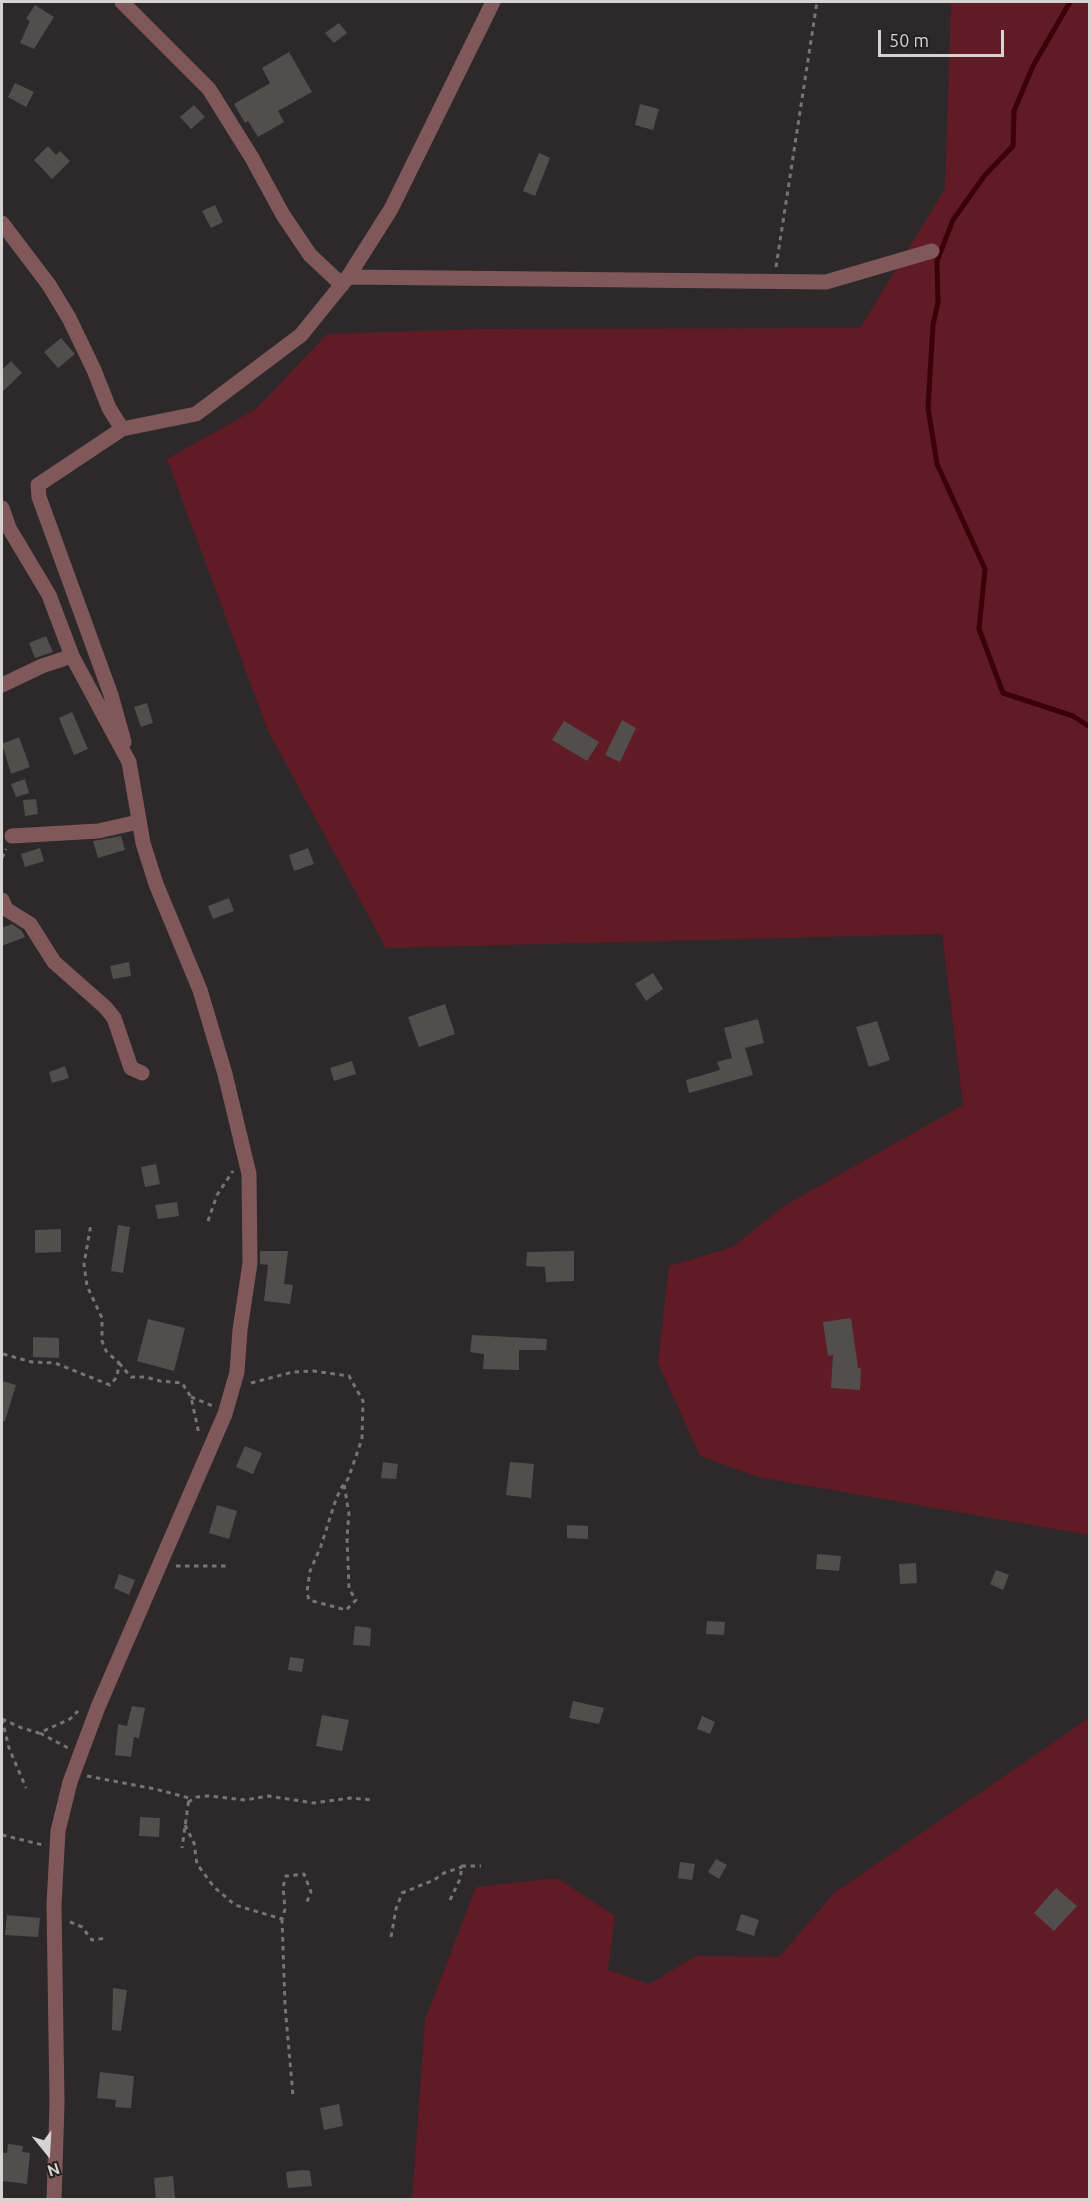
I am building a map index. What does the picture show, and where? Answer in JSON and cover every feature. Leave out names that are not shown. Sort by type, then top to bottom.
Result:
[{"type":"street","points":[[122,2],[209,89],[252,158],[283,215],[310,255],[345,281],[826,282],[932,251]]},
{"type":"street","points":[[54,2199],[57,2103],[54,1917],[58,1831],[74,1773],[101,1700],[225,1412],[237,1372],[240,1330],[250,1263],[249,1174],[225,1074],[200,990],[156,884],[138,822],[129,762],[111,695],[39,497],[38,485],[122,429],[196,414],[301,335],[345,281],[391,209],[493,2]]},
{"type":"street","points":[[2,223],[40,272],[69,318],[109,408],[122,429]]},
{"type":"street","points":[[2,508],[9,528],[49,595],[72,656],[129,762]]},
{"type":"street","points":[[2,685],[42,666],[72,656]]},
{"type":"street","points":[[12,836],[98,831],[138,822]]},
{"type":"street","points":[[2,900],[6,909],[30,924],[54,962],[105,1007],[114,1018],[132,1068],[142,1073]]},
{"type":"path","points":[[774,281],[817,2]]},
{"type":"path","points":[[208,1221],[221,1187],[231,1173],[245,1160]]},
{"type":"path","points":[[91,1224],[84,1264],[87,1286],[102,1318],[102,1341],[106,1351],[131,1377],[182,1383],[191,1397],[206,1455]]},
{"type":"path","points":[[3,1354],[32,1362],[55,1363],[110,1385],[117,1377],[119,1363]]},
{"type":"path","points":[[234,1382],[251,1383],[303,1371],[349,1376],[363,1401],[362,1439],[352,1469],[344,1484],[336,1499],[321,1546],[310,1571],[307,1592],[309,1600],[346,1610],[356,1600],[349,1589],[347,1538],[349,1514],[344,1484]]},
{"type":"path","points":[[191,1397],[225,1412]]},
{"type":"path","points":[[159,1563],[181,1567],[229,1566]]},
{"type":"path","points":[[39,1733],[70,1719],[86,1704],[101,1700]]},
{"type":"path","points":[[2,1719],[81,1753]]},
{"type":"path","points":[[2,1719],[9,1748],[26,1788]]},
{"type":"path","points":[[74,1773],[189,1798],[182,1848]]},
{"type":"path","points":[[188,1802],[197,1797],[209,1796],[246,1800],[268,1796],[314,1803],[350,1798],[374,1800]]},
{"type":"path","points":[[185,1825],[194,1843],[197,1864],[214,1887],[235,1905],[282,1919]]},
{"type":"path","points":[[2,1835],[30,1844],[57,1847]]},
{"type":"path","points":[[391,1937],[396,1909],[402,1893],[434,1880],[444,1872],[462,1866],[481,1866]]},
{"type":"path","points":[[450,1900],[460,1879],[462,1867]]},
{"type":"path","points":[[293,2096],[285,2005],[282,1919],[285,1910],[283,1887],[286,1876],[304,1874],[311,1892],[306,1904]]},
{"type":"path","points":[[54,1917],[82,1927],[92,1940],[107,1938]]},
{"type":"shaded area","points":[[951,2],[1089,2],[1089,1535],[758,1477],[700,1456],[658,1363],[669,1266],[733,1247],[784,1206],[963,1105],[942,934],[386,948],[268,731],[167,459],[256,409],[327,334],[479,329],[860,328],[945,189]]},
{"type":"shaded area","points":[[1089,1718],[1089,2199],[412,2200],[425,2020],[476,1887],[557,1878],[615,1916],[608,1970],[649,1984],[696,1956],[779,1957],[834,1893]]},
{"type":"building","points":[[35,5],[54,17],[34,49],[20,43],[30,21],[26,19]]},
{"type":"building","points":[[339,23],[347,33],[334,43],[325,33]]},
{"type":"building","points":[[289,52],[312,92],[278,111],[284,122],[258,137],[248,121],[245,123],[234,104],[270,83],[262,68]]},
{"type":"building","points":[[15,83],[34,92],[26,107],[8,97]]},
{"type":"building","points":[[640,104],[659,109],[653,130],[635,125]]},
{"type":"building","points":[[194,105],[205,117],[191,129],[180,117]]},
{"type":"building","points":[[48,146],[56,155],[60,151],[70,161],[52,179],[34,160]]},
{"type":"building","points":[[539,153],[550,158],[535,196],[523,191]]},
{"type":"building","points":[[215,205],[223,222],[211,228],[202,211]]},
{"type":"building","points":[[61,338],[75,354],[58,368],[44,352]]},
{"type":"building","points":[[11,361],[22,373],[2,392],[2,370]]},
{"type":"building","points":[[46,636],[53,652],[35,658],[29,643]]},
{"type":"building","points":[[147,703],[153,723],[141,727],[134,707]]},
{"type":"building","points":[[72,712],[88,749],[74,755],[59,718]]},
{"type":"building","points":[[622,720],[636,728],[620,762],[605,755]]},
{"type":"building","points":[[564,721],[599,742],[587,761],[552,740]]},
{"type":"building","points":[[19,737],[30,767],[11,774],[2,744]]},
{"type":"building","points":[[25,779],[29,793],[16,797],[11,784]]},
{"type":"building","points":[[36,799],[38,814],[25,816],[23,800]]},
{"type":"building","points":[[121,836],[125,850],[98,858],[93,841]]},
{"type":"building","points":[[40,848],[44,861],[25,867],[21,854]]},
{"type":"building","points":[[308,848],[314,864],[294,871],[289,855]]},
{"type":"building","points":[[229,898],[234,911],[213,919],[208,906]]},
{"type":"building","points":[[12,924],[22,931],[25,937],[2,946],[2,928]]},
{"type":"building","points":[[129,962],[131,976],[113,979],[110,966]]},
{"type":"building","points":[[653,973],[663,989],[646,1001],[635,984]]},
{"type":"building","points":[[445,1004],[455,1034],[419,1047],[408,1017]]},
{"type":"building","points":[[758,1019],[764,1043],[745,1048],[753,1075],[689,1093],[686,1080],[720,1070],[717,1062],[732,1058],[724,1028]]},
{"type":"building","points":[[877,1021],[890,1060],[869,1067],[856,1027]]},
{"type":"building","points":[[352,1061],[356,1074],[334,1081],[330,1068]]},
{"type":"building","points":[[65,1066],[69,1078],[52,1083],[49,1072]]},
{"type":"building","points":[[156,1164],[160,1184],[145,1187],[141,1167]]},
{"type":"building","points":[[177,1202],[179,1216],[158,1219],[155,1205]]},
{"type":"building","points":[[118,1225],[130,1227],[123,1273],[111,1271]]},
{"type":"building","points":[[61,1229],[61,1252],[35,1253],[35,1230]]},
{"type":"building","points":[[260,1251],[288,1251],[284,1284],[293,1285],[290,1304],[264,1301],[268,1265],[260,1264]]},
{"type":"building","points":[[574,1251],[574,1281],[546,1282],[545,1267],[526,1266],[527,1252]]},
{"type":"building","points":[[851,1318],[858,1368],[861,1368],[860,1390],[831,1388],[833,1355],[828,1356],[823,1322]]},
{"type":"building","points":[[148,1319],[185,1328],[174,1371],[137,1361]]},
{"type":"building","points":[[472,1335],[547,1339],[546,1350],[519,1350],[519,1370],[483,1369],[484,1354],[470,1352]]},
{"type":"building","points":[[33,1337],[59,1338],[59,1358],[33,1357]]},
{"type":"building","points":[[2,1381],[16,1385],[5,1421],[2,1421]]},
{"type":"building","points":[[245,1446],[262,1453],[253,1474],[236,1467]]},
{"type":"building","points":[[383,1462],[398,1464],[396,1479],[381,1478]]},
{"type":"building","points":[[510,1462],[534,1464],[531,1498],[506,1495]]},
{"type":"building","points":[[217,1505],[237,1511],[229,1539],[209,1533]]},
{"type":"building","points":[[567,1525],[588,1526],[588,1539],[567,1538]]},
{"type":"building","points":[[817,1554],[841,1556],[839,1571],[816,1569]]},
{"type":"building","points":[[916,1563],[917,1583],[900,1584],[899,1564]]},
{"type":"building","points":[[996,1570],[1009,1575],[1003,1590],[990,1584]]},
{"type":"building","points":[[119,1574],[135,1580],[129,1595],[114,1588]]},
{"type":"building","points":[[707,1621],[725,1622],[724,1635],[706,1634]]},
{"type":"building","points":[[355,1626],[371,1628],[370,1646],[353,1645]]},
{"type":"building","points":[[290,1657],[304,1659],[302,1672],[288,1670]]},
{"type":"building","points":[[573,1701],[604,1708],[599,1724],[569,1718]]},
{"type":"building","points":[[132,1706],[145,1708],[139,1738],[134,1737],[131,1757],[115,1755],[118,1724],[127,1726]]},
{"type":"building","points":[[322,1715],[349,1720],[342,1751],[316,1746]]},
{"type":"building","points":[[702,1716],[715,1722],[710,1734],[697,1729]]},
{"type":"building","points":[[140,1817],[160,1818],[159,1837],[139,1836]]},
{"type":"building","points":[[716,1859],[727,1865],[719,1879],[708,1872]]},
{"type":"building","points":[[680,1862],[695,1864],[692,1880],[678,1878]]},
{"type":"building","points":[[1056,1888],[1077,1906],[1054,1931],[1034,1913]]},
{"type":"building","points":[[741,1914],[759,1920],[754,1936],[736,1930]]},
{"type":"building","points":[[7,1915],[40,1918],[38,1937],[5,1935]]},
{"type":"building","points":[[113,1988],[127,1990],[121,2031],[112,2030]]},
{"type":"building","points":[[100,2072],[134,2076],[131,2108],[115,2107],[116,2100],[97,2098]]},
{"type":"building","points":[[339,2104],[343,2126],[324,2130],[320,2108]]},
{"type":"building","points":[[8,2144],[23,2146],[22,2152],[30,2153],[27,2184],[2,2181],[2,2153],[7,2153]]},
{"type":"building","points":[[310,2171],[312,2186],[288,2188],[286,2172]]},
{"type":"building","points":[[173,2176],[175,2198],[156,2199],[154,2178]]},
{"type":"waterway","points":[[1070,2],[1033,66],[1014,111],[1013,146],[985,175],[953,220],[937,261],[938,302],[933,325],[928,408],[937,464],[985,569],[979,629],[1003,693],[1073,716],[1090,727]]}]
